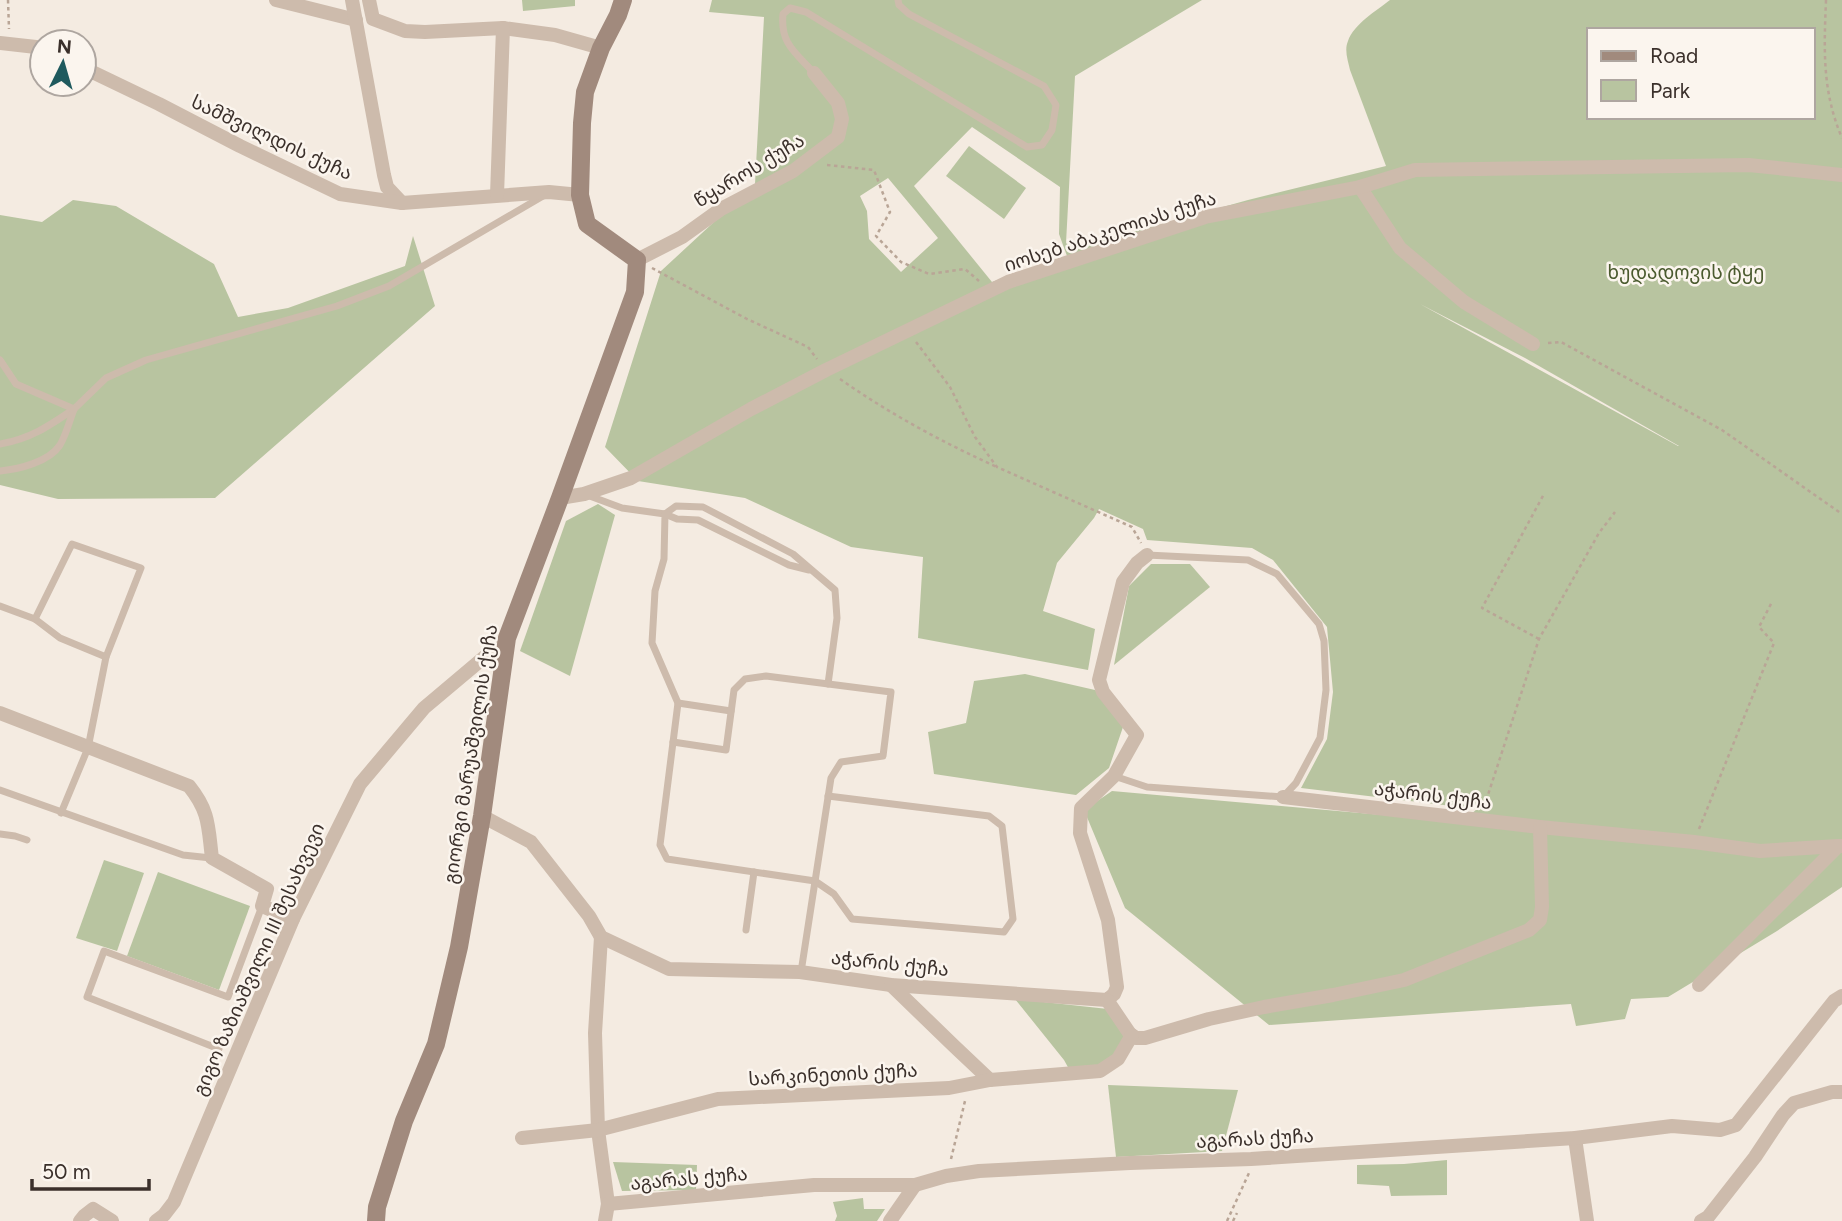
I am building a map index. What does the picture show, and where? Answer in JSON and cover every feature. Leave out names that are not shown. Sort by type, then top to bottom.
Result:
[{"type":"street","points":[[276,0],[356,20]]},
{"type":"street","points":[[352,0],[384,175],[387,187],[402,203]]},
{"type":"street","points":[[369,0],[373,19],[405,31],[503,29],[555,35],[601,48]]},
{"type":"street","points":[[623,0],[585,92],[580,195],[587,223],[637,260]]},
{"type":"street","points":[[497,195],[503,29]]},
{"type":"street","points":[[4,43],[28,46]]},
{"type":"street","name":"წყაროს ქუჩა","points":[[637,260],[682,237],[721,209],[793,171],[838,137],[842,119],[838,103],[814,73]]},
{"type":"street","name":"სამშვილდის ქუჩა","points":[[98,75],[340,194],[402,203],[549,192],[580,195]]},
{"type":"street","name":"იოსებ აბაკელიას ქუჩა","points":[[560,498],[583,494],[631,478],[751,409],[1008,282],[1205,217],[1360,187],[1415,170],[1749,164],[1842,175]]},
{"type":"street","points":[[1360,187],[1400,248],[1464,302],[1533,344]]},
{"type":"street","name":"გიორგი მარუაშვილის ქუჩა","points":[[376,1221],[377,1207],[404,1121],[436,1044],[459,947],[482,816],[507,638],[635,292],[637,260]]},
{"type":"street","points":[[1147,555],[1123,583],[1099,680],[1103,692],[1137,735],[1114,776],[1081,808],[1080,833],[1108,919],[1117,987],[1107,1000],[1136,1038],[1145,1038],[1264,1006],[1404,980],[1529,930],[1540,920],[1542,907],[1540,827]]},
{"type":"street","name":"გიგო ზაზიაშვილი III შესახვევი","points":[[156,1221],[174,1202],[293,919],[360,784],[424,708],[507,638]]},
{"type":"street","points":[[0,713],[189,786],[207,815],[212,858],[267,889],[262,906],[293,919]]},
{"type":"street","name":"აჭარის ქუჩა","points":[[1283,797],[1760,851],[1840,846]]},
{"type":"street","points":[[482,816],[531,842],[589,916],[601,937],[595,1033],[598,1130],[608,1204],[605,1221]]},
{"type":"street","points":[[1699,985],[1840,846]]},
{"type":"street","name":"აჭარის ქუჩა","points":[[601,937],[668,969],[800,972],[891,985],[1107,1000]]},
{"type":"street","points":[[891,985],[990,1080]]},
{"type":"street","name":"აგარას ქუჩა","points":[[608,1204],[814,1185],[915,1185],[946,1176],[993,1171],[1251,1159],[1575,1138],[1672,1126],[1720,1130],[1736,1125],[1834,1001],[1842,996]]},
{"type":"street","name":"სარკინეთის ქუჩა","points":[[522,1138],[598,1130],[718,1099],[949,1088],[990,1080],[1100,1071],[1118,1059],[1132,1035]]},
{"type":"street","points":[[1701,1221],[1708,1217],[1794,1103],[1832,1092],[1842,1092]]},
{"type":"street","points":[[1575,1138],[1587,1221]]},
{"type":"street","points":[[890,1221],[915,1185]]},
{"type":"street","points":[[80,1221],[93,1209],[112,1221]]},
{"type":"lane","name":"წყაროს ქუჩა","points":[[814,73],[786,42],[781,29],[783,14],[790,8],[806,12],[1027,147],[1042,145],[1052,130],[1056,105],[1044,86],[909,14],[899,5],[898,0]]},
{"type":"lane","points":[[0,444],[29,437],[42,430],[74,409],[106,378],[146,360],[337,306],[389,286],[549,192]]},
{"type":"lane","points":[[0,360],[16,384],[74,409]]},
{"type":"lane","points":[[0,471],[18,469],[39,461],[59,447],[74,409]]},
{"type":"lane","points":[[583,494],[622,508],[665,514],[677,519],[698,520],[789,565],[811,570]]},
{"type":"lane","points":[[665,514],[676,506],[703,507],[793,554],[835,590],[837,618],[828,684]]},
{"type":"lane","points":[[665,514],[664,559],[655,592],[652,643],[678,703],[660,845],[667,859],[815,881],[834,894],[852,919],[1003,932],[1013,919],[1002,826],[989,816],[828,796]]},
{"type":"lane","points":[[35,619],[72,544],[141,568],[106,657],[88,748],[61,813]]},
{"type":"lane","points":[[1147,555],[1248,560],[1278,574],[1319,624],[1324,641],[1326,690],[1320,738],[1296,783],[1283,797]]},
{"type":"lane","points":[[0,606],[35,619],[60,638],[106,657]]},
{"type":"lane","points":[[673,742],[726,750],[734,690],[745,679],[766,676],[891,692],[883,756],[842,762],[831,778],[800,972]]},
{"type":"lane","points":[[678,703],[731,711]]},
{"type":"lane","name":"აჭარის ქუჩა","points":[[1114,776],[1147,787],[1283,797]]},
{"type":"lane","points":[[0,790],[183,855],[212,858]]},
{"type":"lane","points":[[0,834],[27,840]]},
{"type":"lane","points":[[746,930],[754,872]]},
{"type":"lane","points":[[219,1049],[87,997],[104,951],[228,997],[262,906]]},
{"type":"path","points":[[4,43],[8,0]]},
{"type":"path","points":[[1826,0],[1824,47],[1827,89],[1833,117],[1842,138]]},
{"type":"path","points":[[806,163],[874,170],[890,212],[876,236],[901,262],[929,274],[965,270],[991,290]]},
{"type":"path","points":[[908,331],[950,387],[975,437],[998,467],[1132,527],[1147,555]]},
{"type":"path","points":[[1533,344],[1561,342],[1722,429],[1842,514]]},
{"type":"path","points":[[1539,639],[1482,608],[1544,494]]},
{"type":"path","points":[[1479,820],[1539,639],[1615,512]]},
{"type":"path","points":[[1694,842],[1774,643],[1759,627],[1772,602]]},
{"type":"path","points":[[946,1176],[965,1100],[965,1084]]},
{"type":"path","points":[[1227,1221],[1250,1171]]},
{"type":"path","points":[[1233,1221],[1237,1213]]},
{"type":"green space","points":[[522,0],[575,0],[575,6],[523,11]]},
{"type":"green space","name":"ხუდადოვის ტყე","points":[[712,0],[1202,0],[1075,76],[1066,243],[1072,249],[1248,200],[1386,166],[1350,70],[1346,48],[1355,29],[1390,0],[1842,0],[1842,887],[1777,931],[1668,997],[1631,999],[1625,1019],[1576,1026],[1571,1004],[1269,1025],[1125,908],[1084,810],[1112,791],[1462,822],[1477,809],[1301,788],[1327,739],[1333,692],[1327,627],[1273,560],[1252,548],[1147,540],[1143,529],[1099,509],[1057,563],[1043,611],[1095,629],[1088,670],[918,638],[923,557],[851,547],[745,498],[638,481],[605,447],[661,271],[755,184],[764,17],[709,12]],"holes":[[[972,127],[1060,187],[1059,234],[1067,256],[992,282],[914,186]],[[888,178],[938,238],[901,272],[869,239],[867,211],[860,196]],[[1420,304],[1525,358],[1679,446]]]},
{"type":"green space","points":[[969,146],[1026,188],[1004,219],[946,176]]},
{"type":"green space","points":[[73,200],[116,206],[214,264],[238,317],[288,308],[405,266],[413,236],[435,306],[215,498],[58,499],[0,485],[0,215],[42,222]]},
{"type":"green space","points":[[598,504],[615,515],[570,676],[520,651],[566,521]]},
{"type":"green space","points":[[1151,564],[1190,564],[1210,587],[1114,665],[1129,586]]},
{"type":"green space","points":[[1025,674],[1095,690],[1123,727],[1109,768],[1076,795],[934,774],[928,732],[966,723],[974,681]]},
{"type":"green space","points":[[104,860],[144,873],[117,951],[76,938]]},
{"type":"green space","points":[[158,872],[250,906],[219,990],[127,956]]},
{"type":"green space","points":[[1015,999],[1108,1009],[1127,1038],[1105,1065],[1069,1069]]},
{"type":"green space","points":[[1108,1085],[1238,1090],[1222,1151],[1116,1157]]},
{"type":"green space","points":[[1447,1160],[1447,1195],[1391,1196],[1389,1186],[1357,1184],[1357,1165]]},
{"type":"green space","points":[[613,1162],[697,1165],[696,1190],[622,1191]]},
{"type":"green space","points":[[863,1198],[864,1209],[885,1209],[877,1221],[835,1221],[837,1216],[833,1202]]}]
